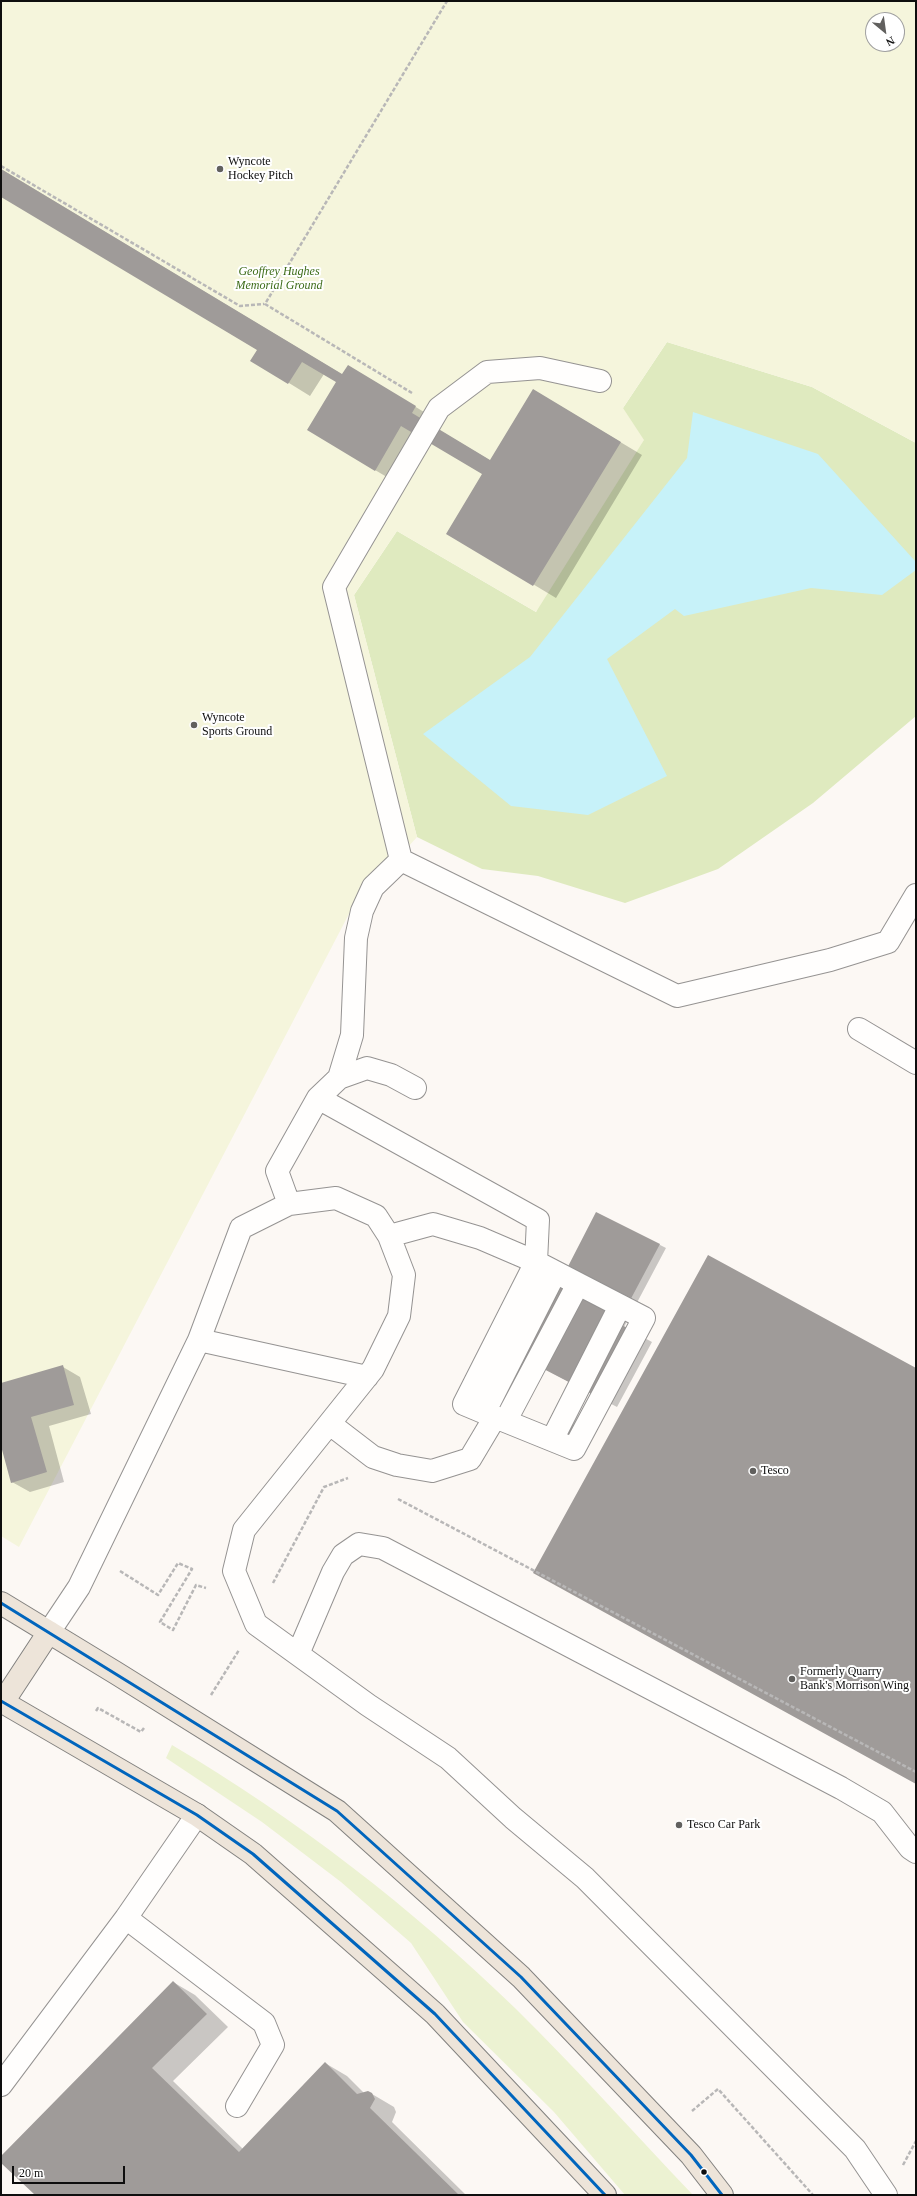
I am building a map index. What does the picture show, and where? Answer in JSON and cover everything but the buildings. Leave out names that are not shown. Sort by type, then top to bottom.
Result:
[{"type":"main road","points":[[1,1603],[337,1811],[521,1976],[691,2155],[722,2195]]},
{"type":"main road","points":[[49,1632],[2,1701],[197,1815],[253,1854],[435,2014],[605,2195]]},
{"type":"street","points":[[600,381],[540,368],[487,372],[439,408],[334,587],[402,860],[677,996],[830,960],[888,942],[916,894]]},
{"type":"street","points":[[339,1078],[352,1035],[356,938],[362,911],[374,887],[402,860]]},
{"type":"street","points":[[859,1029],[916,1063]]},
{"type":"street","points":[[289,1204],[277,1171],[318,1098],[339,1078],[367,1068],[390,1075],[415,1088]]},
{"type":"street","points":[[318,1098],[538,1220],[536,1262],[464,1404],[574,1449],[644,1318],[536,1262],[480,1238],[433,1224],[389,1236]]},
{"type":"street","points":[[49,1632],[79,1588],[199,1340],[241,1228],[289,1204],[336,1198],[376,1216],[389,1236],[404,1275],[399,1316],[373,1370],[244,1530],[234,1571],[256,1624],[368,1705],[448,1758],[513,1818],[585,1878],[855,2149],[886,2195]]},
{"type":"street","points":[[495,1416],[555,1273]]},
{"type":"street","points":[[330,1424],[373,1456],[397,1465],[432,1472],[470,1460],[495,1416],[578,1284]]},
{"type":"street","points":[[199,1340],[367,1377]]},
{"type":"street","points":[[298,1654],[333,1572],[343,1555],[359,1544],[383,1548],[841,1788],[882,1812],[910,1848],[916,1852]]},
{"type":"street","points":[[1,2085],[126,1918],[197,1815]]},
{"type":"street","points":[[126,1918],[264,2023],[273,2045],[237,2106]]},
{"type":"path","points":[[264,304],[447,1]]},
{"type":"path","points":[[1,166],[240,306],[264,304],[439,408]]},
{"type":"path","points":[[209,1697],[242,1645]]},
{"type":"path","points":[[96,1711],[98,1708],[141,1732],[144,1728]]},
{"type":"path","points":[[668,2131],[718,2090],[813,2195]]},
{"type":"green space","name":"Wyncote Sports Ground","points":[[1,1],[916,1],[916,443],[812,387],[667,342],[623,408],[644,440],[536,612],[397,531],[354,595],[417,837],[351,910],[19,1547],[1,1536]]},
{"type":"green space","points":[[667,342],[812,387],[916,443],[916,716],[813,803],[718,869],[625,903],[538,876],[482,869],[417,837],[354,595],[397,531],[536,612],[623,408]]},
{"type":"green space","points":[[172,1745],[264,1803],[308,1834],[352,1867],[436,1936],[539,2032],[693,2195],[625,2195],[554,2112],[463,2022],[411,1943],[341,1882],[262,1822],[166,1758]]},
{"type":"water","points":[[693,412],[818,454],[916,562],[916,570],[882,595],[811,588],[684,616],[675,609],[607,659],[667,776],[588,815],[511,806],[423,734],[530,657],[687,458]]},
{"type":"transit line","points":[[1,1603],[337,1811],[521,1977],[691,2155],[722,2195]]},
{"type":"transit line","points":[[1,1701],[197,1815],[253,1854],[435,2014],[605,2195]]},
{"type":"place","name":"Wyncote Hockey Pitch","points":[[220,169]]},
{"type":"place","name":"Wyncote Sports Ground","points":[[194,725]]},
{"type":"place","name":"Tesco","points":[[753,1471]]},
{"type":"place","name":"Formerly Quarry Bank's Morrison Wing","points":[[792,1679]]},
{"type":"place","name":"Tesco Car Park","points":[[679,1825]]},
{"type":"park label","name":"Geoffrey Hughes Memorial Ground","points":[[279,279]]}]
